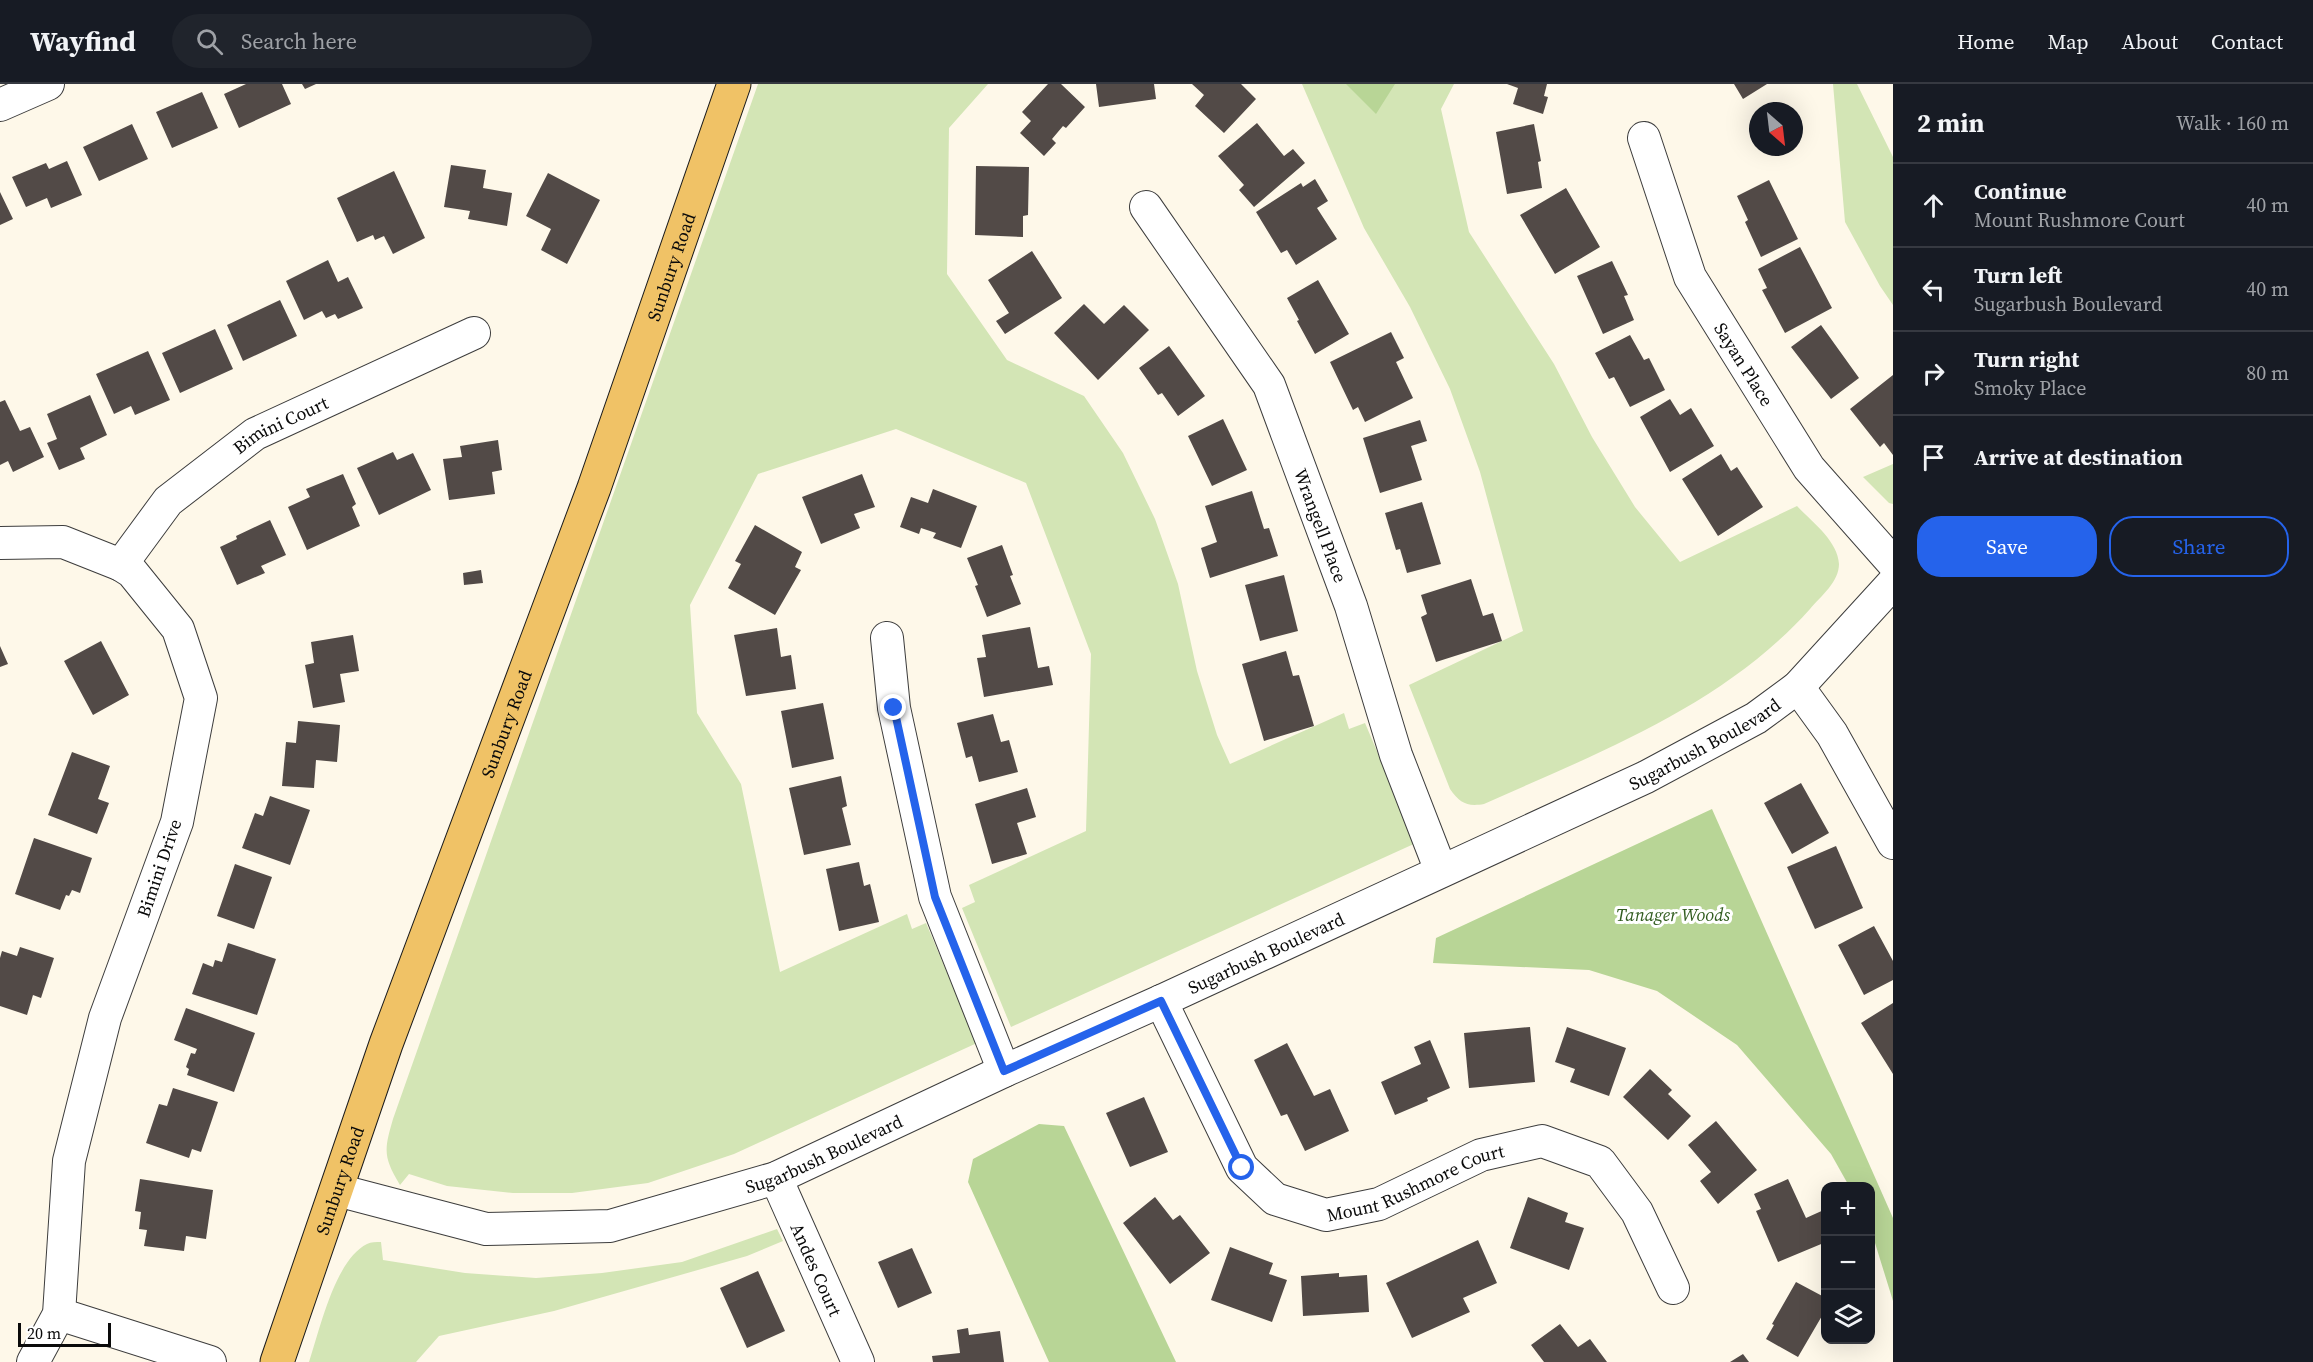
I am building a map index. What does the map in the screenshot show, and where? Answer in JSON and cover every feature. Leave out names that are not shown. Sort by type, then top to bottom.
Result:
[{"type":"main road","name":"Sunbury Road","points":[[277,1362],[386,1044],[594,488],[734,84]]},
{"type":"street","points":[[0,105],[48,84]]},
{"type":"street","name":"Sayan Place","points":[[1644,138],[1690,277],[1809,468],[1893,563]]},
{"type":"street","name":"Wrangell Place","points":[[1146,207],[1269,385],[1351,606],[1396,755],[1441,871]]},
{"type":"street","name":"Bimini Court","points":[[121,565],[168,501],[255,434],[474,333]]},
{"type":"street","name":"Bimini Drive","points":[[0,543],[63,542],[121,565],[132,572],[178,629],[201,698],[177,822],[105,1018],[69,1161],[59,1314]]},
{"type":"street","name":"Sugarbush Boulevard","points":[[337,1190],[486,1229],[610,1226],[776,1178],[1646,777],[1756,718],[1798,687],[1893,583]]},
{"type":"street","points":[[886,638],[894,708],[935,897],[1004,1071]]},
{"type":"street","points":[[1798,687],[1832,734],[1893,843]]},
{"type":"street","name":"Mount Rushmore Court","points":[[1161,1001],[1242,1168],[1275,1198],[1326,1215],[1379,1204],[1481,1155],[1542,1141],[1600,1162],[1637,1212],[1673,1288]]},
{"type":"street","name":"Andes Court","points":[[776,1178],[858,1362]]},
{"type":"street","points":[[33,1362],[59,1314],[210,1362]]},
{"type":"green space","points":[[758,84],[988,84],[949,128],[947,274],[1007,360],[1084,396],[1123,453],[1155,519],[1178,584],[1197,671],[1217,735],[1230,764],[1344,713],[1349,729],[1365,723],[1416,843],[1011,1027],[962,908],[975,902],[969,885],[1086,831],[1091,654],[1026,483],[896,429],[758,474],[690,605],[697,713],[741,784],[780,972],[907,914],[912,929],[926,923],[977,1043],[734,1154],[648,1183],[572,1193],[513,1193],[447,1186],[409,1174],[400,1185],[390,1167],[387,1153],[393,1119]]},
{"type":"green space","points":[[1302,84],[1454,84],[1441,109],[1469,232],[1554,364],[1592,437],[1635,507],[1680,562],[1797,506],[1823,532],[1838,556],[1838,571],[1829,588],[1776,643],[1739,673],[1699,700],[1658,723],[1484,804],[1464,803],[1450,789],[1409,685],[1523,631],[1480,472],[1450,389],[1410,307],[1364,228]]},
{"type":"green space","points":[[1346,84],[1395,84],[1376,114]]},
{"type":"green space","points":[[1833,84],[1857,84],[1893,157],[1893,305],[1845,222]]},
{"type":"green space","points":[[1893,464],[1893,504],[1889,503],[1863,477]]},
{"type":"green space","name":"Tanager Woods","points":[[1712,809],[1893,1218],[1893,1301],[1875,1243],[1875,1182],[1847,1182],[1831,1154],[1737,1045],[1657,991],[1589,970],[1433,963],[1436,938]]},
{"type":"green space","points":[[1039,1124],[1064,1126],[1176,1362],[1049,1362],[968,1182],[973,1159]]},
{"type":"green space","points":[[777,1229],[783,1241],[747,1256],[554,1311],[439,1336],[416,1362],[309,1362],[337,1280],[356,1252],[370,1243],[381,1242],[383,1260],[465,1273],[536,1278],[602,1273],[682,1262]]},
{"type":"building","points":[[246,84],[282,84],[291,104],[239,128],[224,94]]},
{"type":"building","points":[[302,84],[316,84],[305,89]]},
{"type":"building","points":[[1048,84],[1061,84],[1085,107],[1066,128],[1063,126],[1052,139],[1056,143],[1044,156],[1020,133],[1031,121],[1022,112]]},
{"type":"building","points":[[1096,84],[1154,84],[1156,99],[1099,107]]},
{"type":"building","points":[[1192,84],[1241,84],[1256,99],[1224,133],[1195,106],[1204,95]]},
{"type":"building","points":[[1507,84],[1547,84],[1544,96],[1548,97],[1543,114],[1513,104],[1518,88]]},
{"type":"building","points":[[1734,84],[1767,84],[1743,99]]},
{"type":"building","points":[[202,92],[218,128],[172,148],[156,112]]},
{"type":"building","points":[[1257,123],[1284,156],[1293,149],[1305,163],[1254,207],[1239,190],[1244,185],[1218,156]]},
{"type":"building","points":[[132,124],[148,159],[99,181],[83,147]]},
{"type":"building","points":[[1534,124],[1541,161],[1538,162],[1542,188],[1507,194],[1496,132]]},
{"type":"building","points":[[67,161],[82,195],[51,208],[47,198],[26,207],[12,177],[46,163],[49,169]]},
{"type":"building","points":[[451,165],[486,170],[483,188],[512,193],[507,226],[468,219],[470,211],[444,207]]},
{"type":"building","points":[[976,166],[1029,167],[1028,215],[1023,216],[1023,237],[975,235]]},
{"type":"building","points":[[394,171],[425,238],[393,254],[384,236],[375,240],[373,235],[357,242],[337,198]]},
{"type":"building","points":[[548,173],[600,200],[567,264],[541,250],[551,229],[526,216]]},
{"type":"building","points":[[1315,179],[1328,201],[1317,208],[1337,239],[1296,265],[1287,250],[1281,253],[1256,212],[1301,183],[1303,187]]},
{"type":"building","points":[[1769,180],[1798,239],[1761,257],[1745,222],[1748,220],[1737,196]]},
{"type":"building","points":[[1566,188],[1600,247],[1555,274],[1520,215]]},
{"type":"building","points":[[0,192],[13,219],[0,225]]},
{"type":"building","points":[[1800,247],[1832,308],[1785,333],[1762,290],[1767,288],[1758,269]]},
{"type":"building","points":[[1032,251],[1062,298],[1005,334],[996,321],[1009,313],[988,280]]},
{"type":"building","points":[[328,260],[338,282],[348,277],[363,308],[338,319],[335,314],[326,318],[322,311],[304,320],[286,281]]},
{"type":"building","points":[[1612,261],[1628,295],[1624,296],[1634,320],[1603,334],[1577,276]]},
{"type":"building","points":[[1318,280],[1349,334],[1315,354],[1287,298]]},
{"type":"building","points":[[280,300],[297,336],[243,361],[227,325]]},
{"type":"building","points":[[1084,304],[1104,324],[1124,305],[1149,330],[1098,380],[1054,333]]},
{"type":"building","points":[[1821,325],[1859,378],[1831,399],[1791,347]]},
{"type":"building","points":[[215,329],[233,369],[180,393],[162,353]]},
{"type":"building","points":[[1391,332],[1404,358],[1396,362],[1413,398],[1365,422],[1358,407],[1353,410],[1330,362]]},
{"type":"building","points":[[1630,335],[1644,360],[1649,358],[1665,390],[1630,407],[1614,377],[1609,379],[1595,353]]},
{"type":"building","points":[[1169,346],[1205,396],[1178,416],[1162,393],[1158,395],[1139,368]]},
{"type":"building","points":[[148,351],[170,400],[135,415],[131,406],[114,414],[96,374]]},
{"type":"building","points":[[1893,375],[1893,455],[1884,443],[1880,447],[1850,409]]},
{"type":"building","points":[[90,395],[107,435],[80,448],[85,459],[59,470],[47,443],[57,439],[47,414]]},
{"type":"building","points":[[1670,399],[1680,415],[1691,408],[1714,446],[1670,472],[1640,417]]},
{"type":"building","points":[[5,400],[20,431],[30,427],[44,457],[13,472],[8,461],[0,465],[0,402]]},
{"type":"building","points":[[1223,419],[1247,470],[1212,486],[1188,436]]},
{"type":"building","points":[[1420,420],[1427,441],[1411,446],[1422,480],[1380,493],[1363,438]]},
{"type":"building","points":[[498,440],[502,470],[492,472],[495,494],[449,500],[443,459],[462,457],[460,446]]},
{"type":"building","points":[[393,452],[397,460],[413,453],[431,490],[379,515],[357,468]]},
{"type":"building","points":[[1721,454],[1731,471],[1737,467],[1763,507],[1718,536],[1682,479]]},
{"type":"building","points":[[343,474],[356,504],[352,507],[360,526],[307,550],[288,507],[310,497],[306,489]]},
{"type":"building","points":[[862,474],[875,507],[854,514],[860,528],[821,544],[802,497]]},
{"type":"building","points":[[933,489],[977,506],[961,548],[933,538],[936,533],[921,528],[919,534],[900,527],[911,497],[928,503]]},
{"type":"building","points":[[1252,491],[1264,529],[1269,528],[1278,556],[1210,578],[1201,548],[1217,542],[1205,506]]},
{"type":"building","points":[[1422,502],[1441,564],[1407,573],[1400,549],[1396,550],[1385,513]]},
{"type":"building","points":[[270,520],[286,555],[261,566],[265,573],[237,585],[220,547],[237,539],[236,536]]},
{"type":"building","points":[[755,525],[802,552],[795,567],[801,570],[775,615],[728,588],[741,564],[735,561]]},
{"type":"building","points":[[1002,545],[1013,575],[1010,576],[1021,604],[987,617],[967,558]]},
{"type":"building","points":[[481,570],[483,583],[464,585],[463,573]]},
{"type":"building","points":[[1284,575],[1298,631],[1260,641],[1245,585]]},
{"type":"building","points":[[1471,579],[1483,616],[1493,613],[1502,641],[1436,662],[1421,617],[1427,614],[1421,595]]},
{"type":"building","points":[[1030,627],[1038,668],[1049,666],[1053,685],[984,697],[977,658],[986,657],[982,635]]},
{"type":"building","points":[[777,628],[781,657],[791,655],[796,689],[746,696],[734,635]]},
{"type":"building","points":[[353,635],[359,671],[340,674],[345,702],[313,708],[305,665],[314,663],[311,642]]},
{"type":"building","points":[[101,641],[129,695],[93,715],[64,661]]},
{"type":"building","points":[[0,646],[8,664],[0,667]]},
{"type":"building","points":[[1286,651],[1293,676],[1299,675],[1314,726],[1264,741],[1242,664]]},
{"type":"building","points":[[823,703],[834,759],[792,768],[781,711]]},
{"type":"building","points":[[993,714],[1001,742],[1009,740],[1018,772],[979,782],[972,756],[966,758],[957,723]]},
{"type":"building","points":[[298,721],[340,725],[337,762],[316,760],[314,788],[282,786],[286,742],[296,743]]},
{"type":"building","points":[[72,752],[110,766],[98,799],[109,803],[97,834],[48,815]]},
{"type":"building","points":[[841,776],[847,806],[842,808],[851,845],[804,855],[789,788]]},
{"type":"building","points":[[1801,783],[1829,833],[1792,854],[1764,803]]},
{"type":"building","points":[[1027,788],[1036,817],[1017,823],[1027,854],[992,864],[975,804]]},
{"type":"building","points":[[270,796],[310,810],[290,865],[242,848],[255,813],[263,816]]},
{"type":"building","points":[[34,838],[92,858],[80,893],[72,890],[69,896],[66,895],[60,910],[15,894]]},
{"type":"building","points":[[1836,846],[1863,908],[1815,929],[1787,867]]},
{"type":"building","points":[[859,862],[864,886],[870,884],[879,922],[839,931],[826,869]]},
{"type":"building","points":[[235,864],[272,877],[254,929],[217,916]]},
{"type":"building","points":[[1874,926],[1893,961],[1893,980],[1864,995],[1838,945]]},
{"type":"building","points":[[228,943],[276,959],[257,1015],[192,994],[203,963],[213,967],[215,960],[222,962]]},
{"type":"building","points":[[20,947],[54,958],[41,998],[33,995],[27,1015],[0,1006],[2,951],[17,956]]},
{"type":"building","points":[[1893,1003],[1893,1074],[1861,1023]]},
{"type":"building","points":[[186,1008],[255,1033],[234,1092],[187,1075],[189,1069],[186,1067],[191,1053],[195,1054],[197,1049],[174,1040]]},
{"type":"building","points":[[1530,1027],[1535,1082],[1469,1088],[1464,1033]]},
{"type":"building","points":[[1567,1027],[1626,1048],[1609,1096],[1570,1082],[1575,1069],[1555,1062]]},
{"type":"building","points":[[1430,1040],[1450,1088],[1427,1098],[1428,1101],[1395,1115],[1381,1082],[1421,1064],[1414,1047]]},
{"type":"building","points":[[1287,1043],[1314,1096],[1330,1089],[1349,1131],[1305,1151],[1287,1114],[1281,1116],[1254,1060]]},
{"type":"building","points":[[1650,1069],[1672,1090],[1668,1094],[1691,1116],[1668,1140],[1623,1097]]},
{"type":"building","points":[[173,1088],[218,1102],[201,1152],[192,1149],[189,1158],[146,1143],[159,1104],[167,1106]]},
{"type":"building","points":[[1144,1097],[1168,1152],[1130,1167],[1106,1113]]},
{"type":"building","points":[[1716,1121],[1757,1170],[1718,1204],[1700,1181],[1711,1172],[1688,1145]]},
{"type":"building","points":[[140,1179],[213,1190],[206,1239],[186,1236],[184,1251],[144,1246],[147,1230],[139,1229],[141,1212],[135,1211]]},
{"type":"building","points":[[1788,1179],[1806,1218],[1821,1211],[1821,1244],[1778,1262],[1756,1211],[1761,1209],[1754,1194]]},
{"type":"building","points":[[1155,1197],[1173,1220],[1180,1215],[1210,1253],[1170,1284],[1123,1223]]},
{"type":"building","points":[[1528,1197],[1568,1213],[1565,1222],[1584,1228],[1569,1270],[1510,1248]]},
{"type":"building","points":[[1478,1240],[1497,1283],[1463,1298],[1470,1312],[1412,1338],[1386,1283]]},
{"type":"building","points":[[1230,1247],[1273,1263],[1269,1274],[1287,1280],[1272,1322],[1211,1300]]},
{"type":"building","points":[[912,1248],[932,1293],[898,1308],[878,1262]]},
{"type":"building","points":[[758,1271],[785,1331],[747,1348],[720,1288]]},
{"type":"building","points":[[1339,1273],[1339,1277],[1367,1275],[1369,1312],[1303,1316],[1301,1276]]},
{"type":"building","points":[[1796,1282],[1821,1295],[1821,1318],[1798,1357],[1766,1339],[1774,1325],[1772,1324]]},
{"type":"building","points":[[1560,1324],[1578,1347],[1590,1339],[1607,1362],[1544,1362],[1531,1345]]},
{"type":"building","points":[[968,1328],[969,1335],[1000,1331],[1004,1362],[933,1362],[932,1356],[960,1353],[957,1330]]},
{"type":"building","points":[[1743,1354],[1749,1362],[1730,1362]]},
{"type":"route","points":[[894,708],[935,897],[1004,1071],[1161,1001],[1242,1168]]}]
